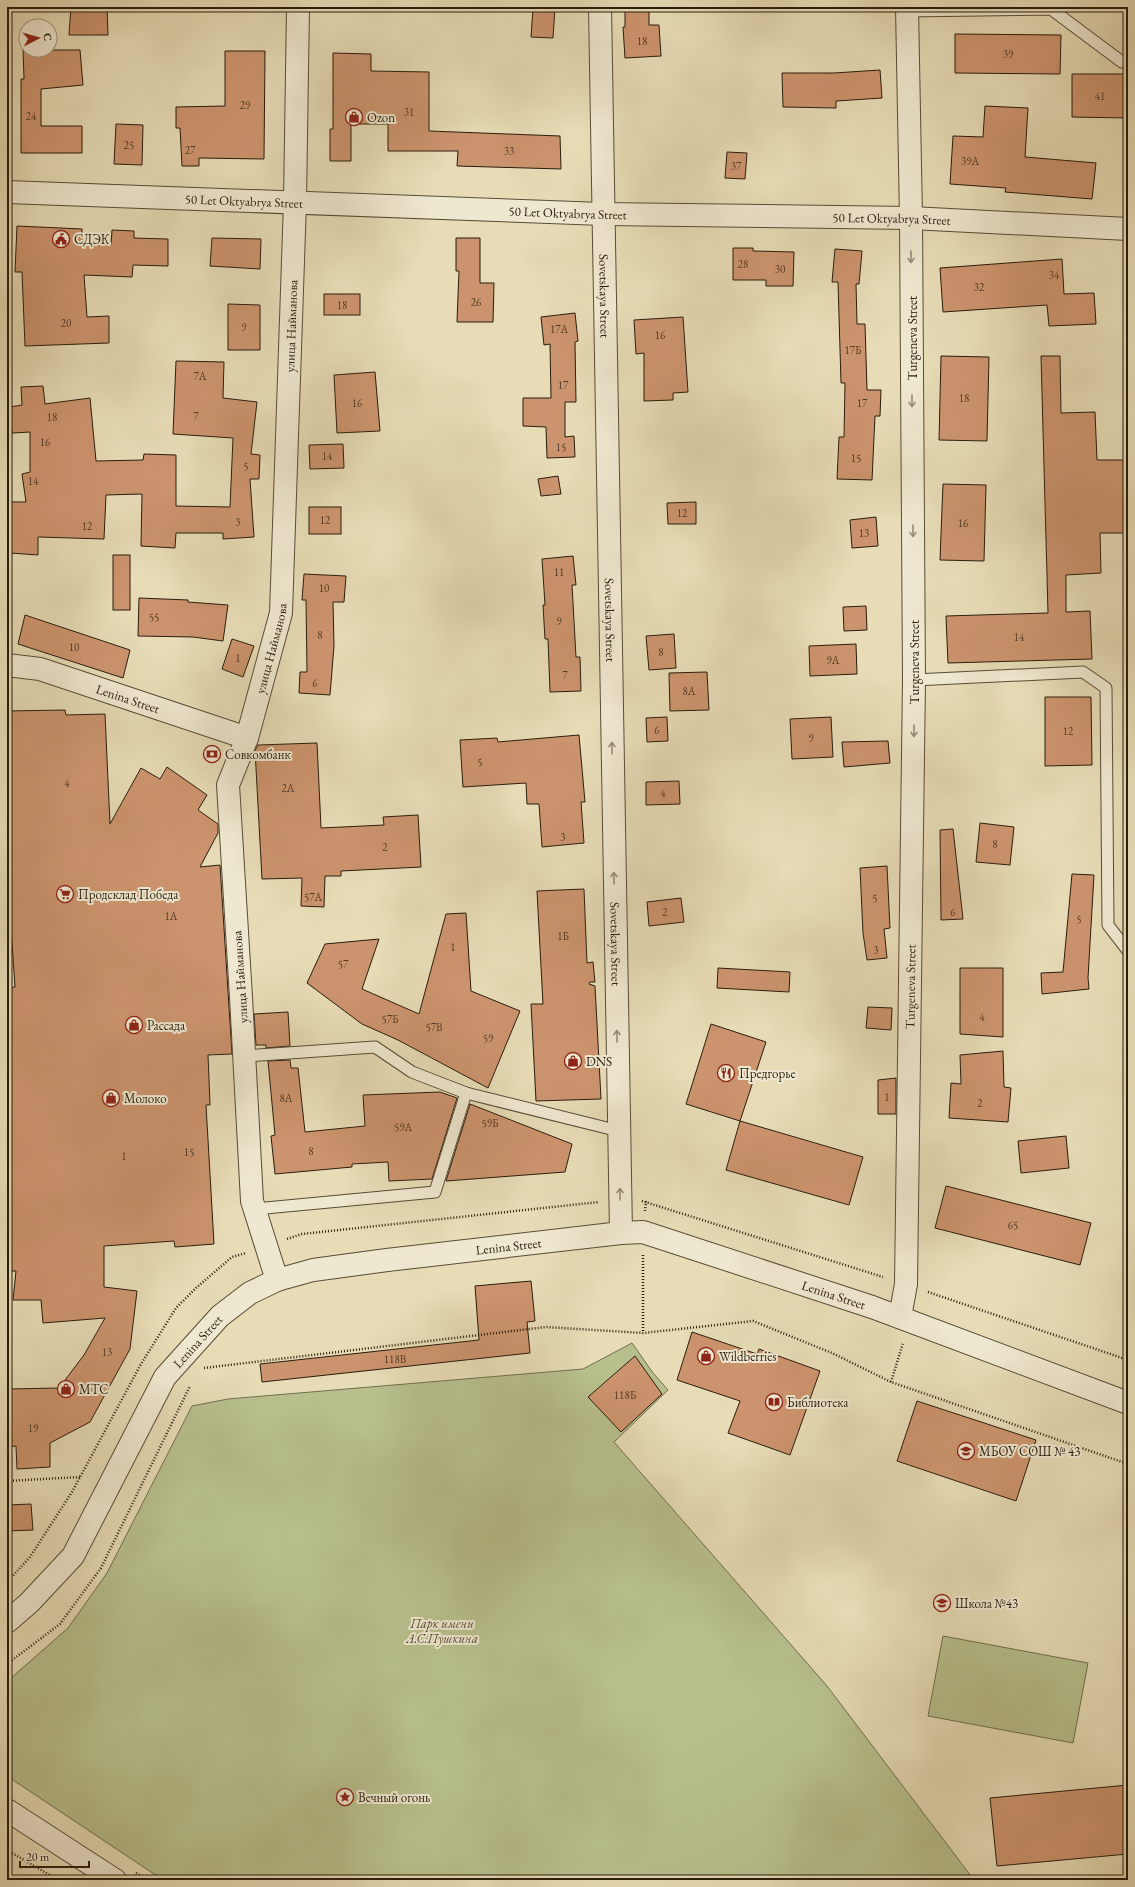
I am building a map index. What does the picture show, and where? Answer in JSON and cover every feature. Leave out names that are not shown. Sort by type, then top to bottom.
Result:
[{"type":"street","name":"улица Найманова","points":[[276,1280],[252,1201],[228,785],[247,738],[281,613],[296,202],[298,7]]},
{"type":"street","name":"Sovetskaya Street","points":[[600,7],[621,1233]]},
{"type":"street","name":"Turgeneva Street","points":[[900,1317],[906,1284],[914,680],[911,218],[907,9]]},
{"type":"street","name":"50 Let Oktyabrya Street","points":[[7,192],[603,214],[911,218],[1128,229]]},
{"type":"street","name":"Lenina Street","points":[[7,665],[40,669],[247,738]]},
{"type":"street","name":"Lenina Street","points":[[7,1622],[29,1603],[73,1556],[165,1377],[220,1316],[250,1293],[276,1280],[313,1270],[621,1233],[643,1232],[770,1272],[900,1317],[1128,1403]]},
{"type":"street","points":[[7,1605],[29,1603]]},
{"type":"street","points":[[7,1810],[115,1880]]},
{"type":"lane","points":[[907,9],[1051,9],[1122,62],[1128,62]]},
{"type":"lane","points":[[914,680],[1083,672],[1106,688],[1108,925],[1128,951]]},
{"type":"lane","points":[[244,1056],[375,1047],[412,1072],[466,1093],[619,1132]]},
{"type":"lane","points":[[254,1209],[435,1192],[466,1093]]},
{"type":"path","points":[[643,1333],[643,1232],[646,1201]]},
{"type":"path","points":[[200,1373],[204,1368],[546,1327],[643,1333],[753,1321],[832,1353],[891,1382],[1128,1464]]},
{"type":"path","points":[[7,1664],[60,1624],[101,1568],[188,1388],[192,1383]]},
{"type":"path","points":[[7,1481],[80,1477]]},
{"type":"path","points":[[7,1850],[58,1880]]},
{"type":"green space","name":"Парк имени А.С.Пушкина","points":[[632,1343],[653,1373],[668,1390],[614,1442],[827,1686],[974,1880],[163,1880],[7,1776],[7,1680],[68,1628],[107,1573],[192,1406],[228,1399],[583,1369]]},
{"type":"green space","points":[[943,1636],[1088,1663],[1073,1743],[928,1716]]},
{"type":"building","points":[[71,7],[107,7],[108,35],[69,35]]},
{"type":"building","points":[[625,7],[649,7],[649,25],[659,25],[661,56],[625,58],[623,27],[625,27]]},
{"type":"building","points":[[533,8],[555,8],[553,38],[531,37]]},
{"type":"building","points":[[955,34],[1061,35],[1060,74],[955,73]]},
{"type":"building","points":[[58,50],[80,50],[83,85],[41,89],[41,126],[82,126],[82,153],[21,153],[21,79],[24,79],[23,58],[58,58]]},
{"type":"building","points":[[225,51],[265,51],[264,159],[199,158],[199,166],[182,166],[180,128],[176,128],[176,107],[225,106]]},
{"type":"building","points":[[333,53],[371,54],[371,71],[429,72],[429,131],[560,136],[561,169],[457,166],[458,151],[388,151],[388,124],[351,124],[351,161],[330,161],[330,129],[333,129]]},
{"type":"building","points":[[880,70],[882,98],[836,101],[836,108],[783,107],[782,73],[834,73]]},
{"type":"building","points":[[1072,74],[1128,74],[1128,118],[1072,117]]},
{"type":"building","points":[[985,106],[1028,108],[1025,157],[1096,163],[1092,199],[1005,192],[1006,188],[950,184],[953,136],[983,137]]},
{"type":"building","points":[[116,124],[143,125],[142,165],[114,164]]},
{"type":"building","points":[[727,152],[747,153],[745,179],[725,178]]},
{"type":"building","points":[[17,226],[82,229],[82,245],[111,245],[112,230],[134,231],[134,238],[168,239],[168,266],[133,265],[132,277],[84,275],[87,317],[109,316],[109,343],[25,346],[22,272],[15,272]]},
{"type":"building","points":[[212,238],[261,239],[260,269],[210,266]]},
{"type":"building","points":[[456,238],[480,238],[480,283],[494,283],[493,322],[457,322],[459,271],[456,271]]},
{"type":"building","points":[[733,248],[753,248],[753,251],[794,252],[793,286],[766,286],[766,280],[733,280]]},
{"type":"building","points":[[835,249],[862,251],[859,284],[856,284],[857,324],[865,324],[867,390],[881,390],[880,416],[875,416],[872,480],[837,479],[839,437],[844,437],[845,383],[841,383],[838,282],[832,282]]},
{"type":"building","points":[[1062,259],[1064,294],[1094,293],[1096,324],[1049,326],[1047,305],[943,312],[940,268]]},
{"type":"building","points":[[324,294],[360,294],[360,315],[324,315]]},
{"type":"building","points":[[228,304],[260,305],[260,350],[228,350]]},
{"type":"building","points":[[575,313],[578,341],[575,342],[576,402],[565,402],[565,437],[574,436],[575,457],[547,458],[546,427],[523,426],[523,398],[551,398],[550,344],[544,345],[541,317]]},
{"type":"building","points":[[683,317],[688,392],[673,393],[673,400],[644,401],[644,353],[636,354],[634,320]]},
{"type":"building","points":[[941,356],[989,357],[987,441],[939,440]]},
{"type":"building","points":[[1041,356],[1060,356],[1061,413],[1095,412],[1097,460],[1128,460],[1128,533],[1100,533],[1101,573],[1066,575],[1066,612],[1090,611],[1092,659],[948,663],[946,616],[1048,613]]},
{"type":"building","points":[[176,361],[224,362],[223,398],[257,402],[251,454],[260,455],[259,479],[250,479],[254,537],[223,539],[223,533],[176,533],[175,548],[141,546],[142,494],[106,495],[104,539],[38,537],[38,555],[10,553],[10,502],[26,502],[22,474],[30,472],[30,432],[12,433],[10,407],[22,405],[21,387],[43,386],[45,404],[90,398],[96,461],[143,460],[144,454],[176,455],[176,506],[230,507],[233,438],[173,434]]},
{"type":"building","points":[[375,372],[380,431],[337,433],[334,375]]},
{"type":"building","points":[[343,444],[344,468],[310,469],[309,445]]},
{"type":"building","points":[[558,476],[561,494],[541,496],[538,479]]},
{"type":"building","points":[[943,484],[986,485],[984,561],[940,560]]},
{"type":"building","points":[[696,502],[696,524],[668,524],[667,503]]},
{"type":"building","points":[[309,507],[341,507],[341,534],[309,534]]},
{"type":"building","points":[[876,517],[878,546],[852,548],[850,520]]},
{"type":"building","points":[[113,555],[130,555],[130,610],[113,610]]},
{"type":"building","points":[[573,556],[576,585],[572,585],[576,657],[580,657],[581,691],[550,692],[548,639],[545,639],[543,605],[545,605],[542,559]]},
{"type":"building","points":[[304,574],[346,576],[344,602],[333,602],[334,646],[330,695],[299,693],[300,672],[307,672],[306,600],[302,600]]},
{"type":"building","points":[[139,598],[188,600],[188,602],[228,605],[223,641],[193,637],[138,636]]},
{"type":"building","points":[[866,606],[867,630],[844,631],[843,607]]},
{"type":"building","points":[[25,615],[130,650],[123,678],[18,644]]},
{"type":"building","points":[[674,634],[676,668],[649,670],[646,636]]},
{"type":"building","points":[[232,639],[254,646],[243,677],[222,669]]},
{"type":"building","points":[[856,644],[857,674],[810,676],[809,646]]},
{"type":"building","points":[[707,672],[709,710],[670,711],[669,673]]},
{"type":"building","points":[[1045,697],[1091,697],[1092,765],[1045,766]]},
{"type":"building","points":[[65,710],[66,715],[105,714],[110,824],[141,768],[160,779],[167,767],[207,795],[198,810],[218,824],[218,833],[200,867],[220,865],[232,1054],[208,1055],[210,1105],[206,1105],[214,1244],[175,1247],[174,1241],[104,1246],[104,1287],[137,1291],[130,1349],[90,1422],[50,1443],[50,1467],[17,1469],[16,1446],[7,1447],[7,1389],[59,1388],[84,1355],[105,1318],[43,1323],[41,1300],[13,1300],[16,1271],[8,1271],[7,988],[15,987],[7,870],[7,711]]},
{"type":"building","points":[[667,717],[668,741],[647,742],[646,718]]},
{"type":"building","points":[[831,717],[833,757],[792,759],[790,719]]},
{"type":"building","points":[[579,735],[585,802],[581,802],[584,843],[542,847],[539,804],[527,804],[526,783],[463,787],[460,740],[497,738],[498,742]]},
{"type":"building","points":[[888,741],[890,763],[844,767],[842,742]]},
{"type":"building","points":[[317,743],[321,828],[384,825],[383,817],[418,815],[421,867],[341,871],[341,876],[325,876],[324,907],[301,906],[302,878],[262,879],[255,750],[258,745]]},
{"type":"building","points":[[679,781],[680,804],[646,805],[646,782]]},
{"type":"building","points":[[980,823],[1014,827],[1010,865],[976,862]]},
{"type":"building","points":[[953,829],[963,919],[941,920],[940,830]]},
{"type":"building","points":[[887,866],[890,928],[884,929],[887,958],[867,960],[863,933],[860,868]]},
{"type":"building","points":[[1072,874],[1094,875],[1088,978],[1089,989],[1042,994],[1041,973],[1063,972]]},
{"type":"building","points":[[584,889],[587,963],[593,962],[595,982],[590,982],[589,984],[595,986],[601,1099],[536,1101],[531,1004],[543,1004],[537,891]]},
{"type":"building","points":[[681,898],[684,922],[649,926],[647,902]]},
{"type":"building","points":[[466,913],[471,991],[520,1011],[488,1088],[398,1040],[362,1024],[307,983],[325,944],[379,939],[362,989],[419,1014],[446,914]]},
{"type":"building","points":[[718,968],[790,972],[789,992],[717,988]]},
{"type":"building","points":[[960,968],[1003,968],[1003,1037],[960,1034]]},
{"type":"building","points":[[868,1007],[892,1008],[891,1030],[866,1028]]},
{"type":"building","points":[[288,1012],[290,1046],[266,1048],[266,1045],[256,1045],[254,1014]]},
{"type":"building","name":"Предгорье","points":[[711,1024],[766,1042],[740,1121],[686,1104]]},
{"type":"building","points":[[1003,1051],[1004,1087],[1011,1088],[1008,1122],[949,1118],[951,1083],[961,1084],[960,1055]]},
{"type":"building","points":[[290,1060],[291,1068],[298,1068],[305,1132],[365,1126],[363,1095],[440,1092],[457,1098],[432,1179],[389,1181],[388,1162],[352,1164],[352,1167],[275,1174],[271,1136],[275,1135],[268,1061]]},
{"type":"building","points":[[896,1078],[896,1114],[878,1114],[878,1080]]},
{"type":"building","points":[[470,1104],[572,1144],[565,1172],[446,1181]]},
{"type":"building","points":[[740,1121],[863,1157],[849,1205],[726,1170]]},
{"type":"building","points":[[1066,1136],[1069,1168],[1021,1173],[1018,1141]]},
{"type":"building","points":[[946,1186],[1091,1223],[1080,1265],[935,1228]]},
{"type":"building","points":[[531,1281],[535,1321],[527,1322],[530,1353],[262,1382],[260,1364],[479,1340],[475,1286]]},
{"type":"building","name":"Библиотека","points":[[692,1332],[757,1354],[759,1349],[820,1371],[790,1455],[728,1433],[740,1401],[677,1380]]},
{"type":"building","points":[[635,1356],[662,1394],[621,1432],[588,1397]]},
{"type":"building","name":"МБОУ СОШ № 43","points":[[917,1401],[1036,1440],[1016,1501],[897,1461]]},
{"type":"building","points":[[31,1504],[33,1530],[7,1531],[7,1505]]},
{"type":"building","points":[[1128,1785],[1128,1854],[997,1866],[990,1798]]},
{"type":"place","name":"Ozon","points":[[354,117]]},
{"type":"place","name":"СДЭК","points":[[61,239]]},
{"type":"place","name":"Совкомбанк","points":[[212,754]]},
{"type":"place","name":"Продсклад Победа","points":[[65,894]]},
{"type":"place","name":"Рассада","points":[[134,1025]]},
{"type":"place","name":"DNS","points":[[573,1061]]},
{"type":"place","name":"Предгорье","points":[[726,1073]]},
{"type":"place","name":"Молоко","points":[[111,1098]]},
{"type":"place","name":"Wildberries","points":[[706,1356]]},
{"type":"place","name":"МТС","points":[[66,1389]]},
{"type":"place","name":"Библиотека","points":[[774,1402]]},
{"type":"place","name":"МБОУ СОШ № 43","points":[[966,1451]]},
{"type":"place","name":"Школа №43","points":[[942,1603]]},
{"type":"place","name":"Вечный огонь","points":[[345,1797]]}]
